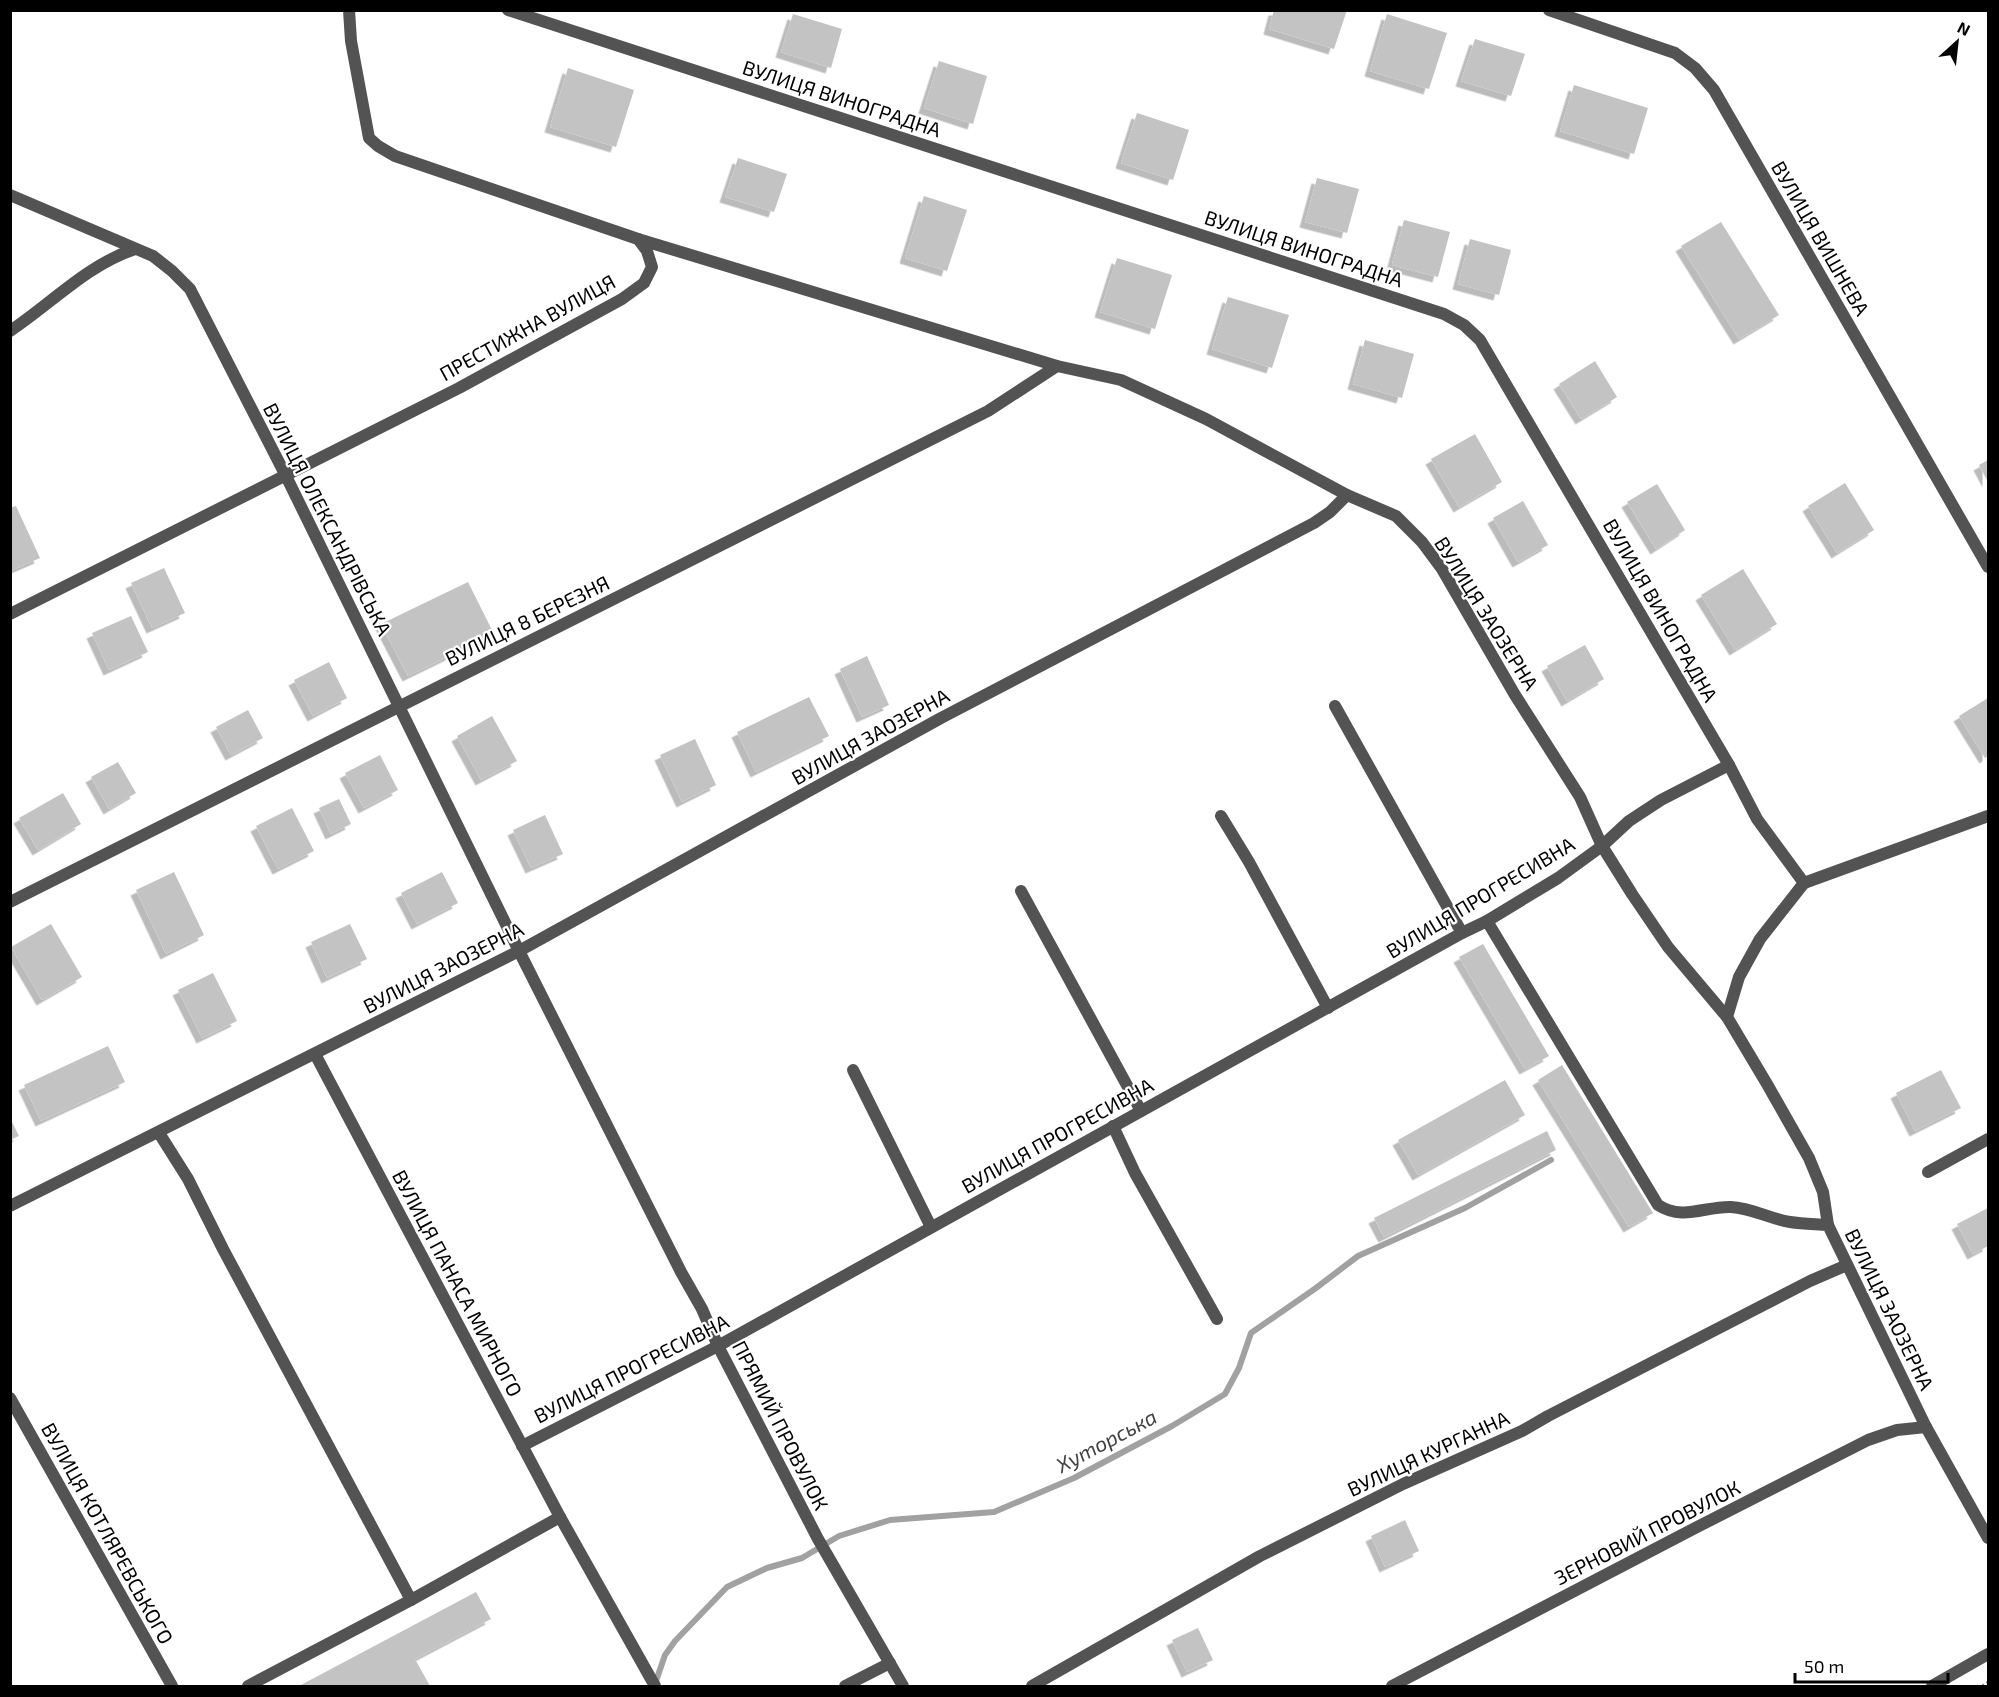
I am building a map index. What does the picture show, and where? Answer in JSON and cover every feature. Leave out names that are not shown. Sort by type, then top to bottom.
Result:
[{"type":"street","points":[[349,10],[351,41],[369,138],[394,156],[638,239],[1057,366],[1122,380],[1206,419],[1347,495]]},
{"type":"street","name":"ВУЛИЦЯ ВИНОГРАДНА","points":[[508,10],[1444,314],[1464,325],[1480,340],[1729,765],[1757,819],[1804,884]]},
{"type":"street","name":"ВУЛИЦЯ ВИШНЕВА","points":[[1549,10],[1675,53],[1695,68],[1714,90],[1989,567]]},
{"type":"street","name":"ВУЛИЦЯ ОЛЕКСАНДРІВСЬКА","points":[[10,195],[159,261],[190,289],[286,477],[519,951]]},
{"type":"street","name":"ПРЕСТИЖНА ВУЛИЦЯ","points":[[10,614],[459,388],[622,299],[644,283],[652,267],[647,250],[638,239]]},
{"type":"street","points":[[10,331],[87,272],[135,249]]},
{"type":"street","name":"ВУЛИЦЯ 8 БЕРЕЗНЯ","points":[[10,902],[988,411],[1057,366]]},
{"type":"street","name":"ВУЛИЦЯ ЗАОЗЕРНА","points":[[10,1206],[519,951],[941,718],[1314,523],[1330,512],[1347,495],[1396,516],[1422,542],[1442,569],[1515,695],[1580,797],[1602,846],[1668,947],[1727,1017],[1809,1158],[1823,1192],[1828,1225],[1846,1265],[1926,1427],[1989,1538]]},
{"type":"street","points":[[1335,706],[1462,933]]},
{"type":"street","name":"ВУЛИЦЯ ПРОГРЕСИВНА","points":[[522,1446],[718,1346],[1487,921],[1558,878],[1602,846],[1629,821],[1661,800],[1729,765]]},
{"type":"street","points":[[1221,816],[1249,862],[1328,1008]]},
{"type":"street","points":[[1727,1017],[1739,978],[1760,939],[1804,884],[1989,816]]},
{"type":"street","points":[[1021,891],[1141,1111]]},
{"type":"street","name":"ВУЛИЦЯ ЗАОЗЕРНА","points":[[1487,921],[1658,1205],[1673,1212],[1687,1214],[1734,1207],[1790,1222],[1828,1225]]},
{"type":"street","name":"ПРЯМИЙ ПРОВУЛОК","points":[[519,951],[818,1539],[903,1686]]},
{"type":"street","name":"ВУЛИЦЯ ПАНАСА МИРНОГО","points":[[315,1054],[560,1517],[653,1683]]},
{"type":"street","points":[[853,1070],[931,1227]]},
{"type":"street","points":[[1113,1126],[1136,1173],[1217,1319]]},
{"type":"street","points":[[159,1133],[188,1179],[223,1249],[411,1600]]},
{"type":"street","points":[[1928,1172],[1989,1139]]},
{"type":"street","name":"ВУЛИЦЯ КУРГАННА","points":[[1032,1686],[1260,1556],[1403,1484],[1522,1431],[1770,1301],[1846,1265]]},
{"type":"street","name":"ВУЛИЦЯ КОТЛЯРЕВСЬКОГО","points":[[10,1398],[172,1686]]},
{"type":"street","name":"ЗЕРНОВИЙ ПРОВУЛОК","points":[[1392,1686],[1868,1440],[1898,1430],[1926,1427]]},
{"type":"street","points":[[248,1686],[411,1600],[560,1517]]},
{"type":"street","points":[[1932,1686],[1989,1654]]},
{"type":"street","points":[[845,1686],[890,1663]]},
{"type":"path","points":[[1983,1686],[1989,1683]]},
{"type":"building","points":[[1274,10],[1347,10],[1334,49],[1269,29]]},
{"type":"building","points":[[793,14],[842,29],[831,68],[781,52]]},
{"type":"building","points":[[1387,14],[1447,33],[1429,89],[1370,71]]},
{"type":"building","points":[[1475,39],[1525,54],[1511,96],[1461,81]]},
{"type":"building","points":[[939,61],[987,76],[973,124],[924,108]]},
{"type":"building","points":[[568,68],[634,90],[616,147],[550,127]]},
{"type":"building","points":[[1574,85],[1648,108],[1634,154],[1560,131]]},
{"type":"building","points":[[1137,113],[1189,130],[1173,180],[1121,163]]},
{"type":"building","points":[[738,158],[787,174],[774,212],[725,197]]},
{"type":"building","points":[[1317,178],[1359,189],[1347,233],[1305,222]]},
{"type":"building","points":[[924,196],[967,210],[947,271],[905,258]]},
{"type":"building","points":[[1404,220],[1450,232],[1438,277],[1392,265]]},
{"type":"building","points":[[1721,222],[1779,315],[1739,339],[1681,246]]},
{"type":"building","points":[[1470,239],[1511,250],[1499,295],[1458,284]]},
{"type":"building","points":[[1117,258],[1172,275],[1155,329],[1100,312]]},
{"type":"building","points":[[1228,297],[1289,315],[1272,368],[1212,349]]},
{"type":"building","points":[[1365,340],[1414,354],[1402,398],[1353,384]]},
{"type":"building","points":[[1595,361],[1617,397],[1581,419],[1559,384]]},
{"type":"building","points":[[1475,434],[1502,482],[1459,507],[1431,459]]},
{"type":"building","points":[[1988,460],[1988,482],[1979,465]]},
{"type":"building","points":[[1845,483],[1874,530],[1837,553],[1808,506]]},
{"type":"building","points":[[1657,484],[1685,530],[1656,549],[1627,502]]},
{"type":"building","points":[[1523,501],[1548,545],[1518,562],[1493,518]]},
{"type":"building","points":[[16,506],[40,558],[10,571],[10,508]]},
{"type":"building","points":[[164,568],[185,613],[152,628],[131,583]]},
{"type":"building","points":[[1743,569],[1777,624],[1735,650],[1701,595]]},
{"type":"building","points":[[468,582],[494,634],[408,676],[381,624]]},
{"type":"building","points":[[131,616],[148,652],[109,670],[92,633]]},
{"type":"building","points":[[1585,645],[1604,679],[1567,701],[1547,666]]},
{"type":"building","points":[[867,656],[889,705],[862,717],[840,669]]},
{"type":"building","points":[[329,662],[347,698],[313,716],[294,680]]},
{"type":"building","points":[[809,697],[829,736],[756,772],[737,732]]},
{"type":"building","points":[[1988,698],[1988,756],[1985,758],[1959,716]]},
{"type":"building","points":[[248,710],[263,738],[231,755],[216,727]]},
{"type":"building","points":[[492,716],[517,761],[481,780],[457,736]]},
{"type":"building","points":[[695,739],[716,785],[682,802],[660,755]]},
{"type":"building","points":[[380,755],[398,790],[364,808],[345,773]]},
{"type":"building","points":[[118,762],[136,793],[109,809],[91,777]]},
{"type":"building","points":[[63,793],[81,824],[38,850],[19,818]]},
{"type":"building","points":[[339,799],[351,824],[331,834],[319,808]]},
{"type":"building","points":[[292,808],[314,851],[278,869],[256,826]]},
{"type":"building","points":[[545,815],[563,854],[531,868],[513,830]]},
{"type":"building","points":[[174,872],[204,935],[166,954],[136,890]]},
{"type":"building","points":[[442,872],[458,903],[417,924],[401,893]]},
{"type":"building","points":[[51,924],[82,977],[42,1000],[11,947]]},
{"type":"building","points":[[350,924],[367,959],[327,978],[311,942]]},
{"type":"building","points":[[1483,944],[1549,1056],[1525,1069],[1459,957]]},
{"type":"building","points":[[213,973],[237,1021],[202,1038],[178,990]]},
{"type":"building","points":[[108,1046],[125,1082],[41,1121],[24,1085]]},
{"type":"building","points":[[1562,1065],[1653,1213],[1629,1227],[1538,1080]]},
{"type":"building","points":[[1941,1070],[1961,1108],[1915,1131],[1896,1093]]},
{"type":"building","points":[[1505,1080],[1525,1115],[1418,1175],[1398,1140]]},
{"type":"building","points":[[10,1118],[19,1136],[10,1140]]},
{"type":"building","points":[[1547,1131],[1556,1150],[1384,1237],[1374,1218]]},
{"type":"building","points":[[1988,1208],[1988,1246],[1973,1254],[1957,1224]]},
{"type":"building","points":[[1405,1520],[1419,1551],[1385,1567],[1371,1536]]},
{"type":"building","points":[[476,1592],[491,1619],[415,1659],[430,1686],[299,1686]]},
{"type":"building","points":[[1198,1628],[1213,1660],[1187,1672],[1172,1640]]},
{"type":"waterway","name":"Хуторська","points":[[655,1684],[665,1655],[675,1641],[727,1587],[767,1568],[802,1558],[839,1536],[890,1520],[994,1512],[1074,1478],[1172,1426],[1225,1394],[1239,1368],[1251,1333],[1358,1256],[1465,1208],[1551,1160]]}]
